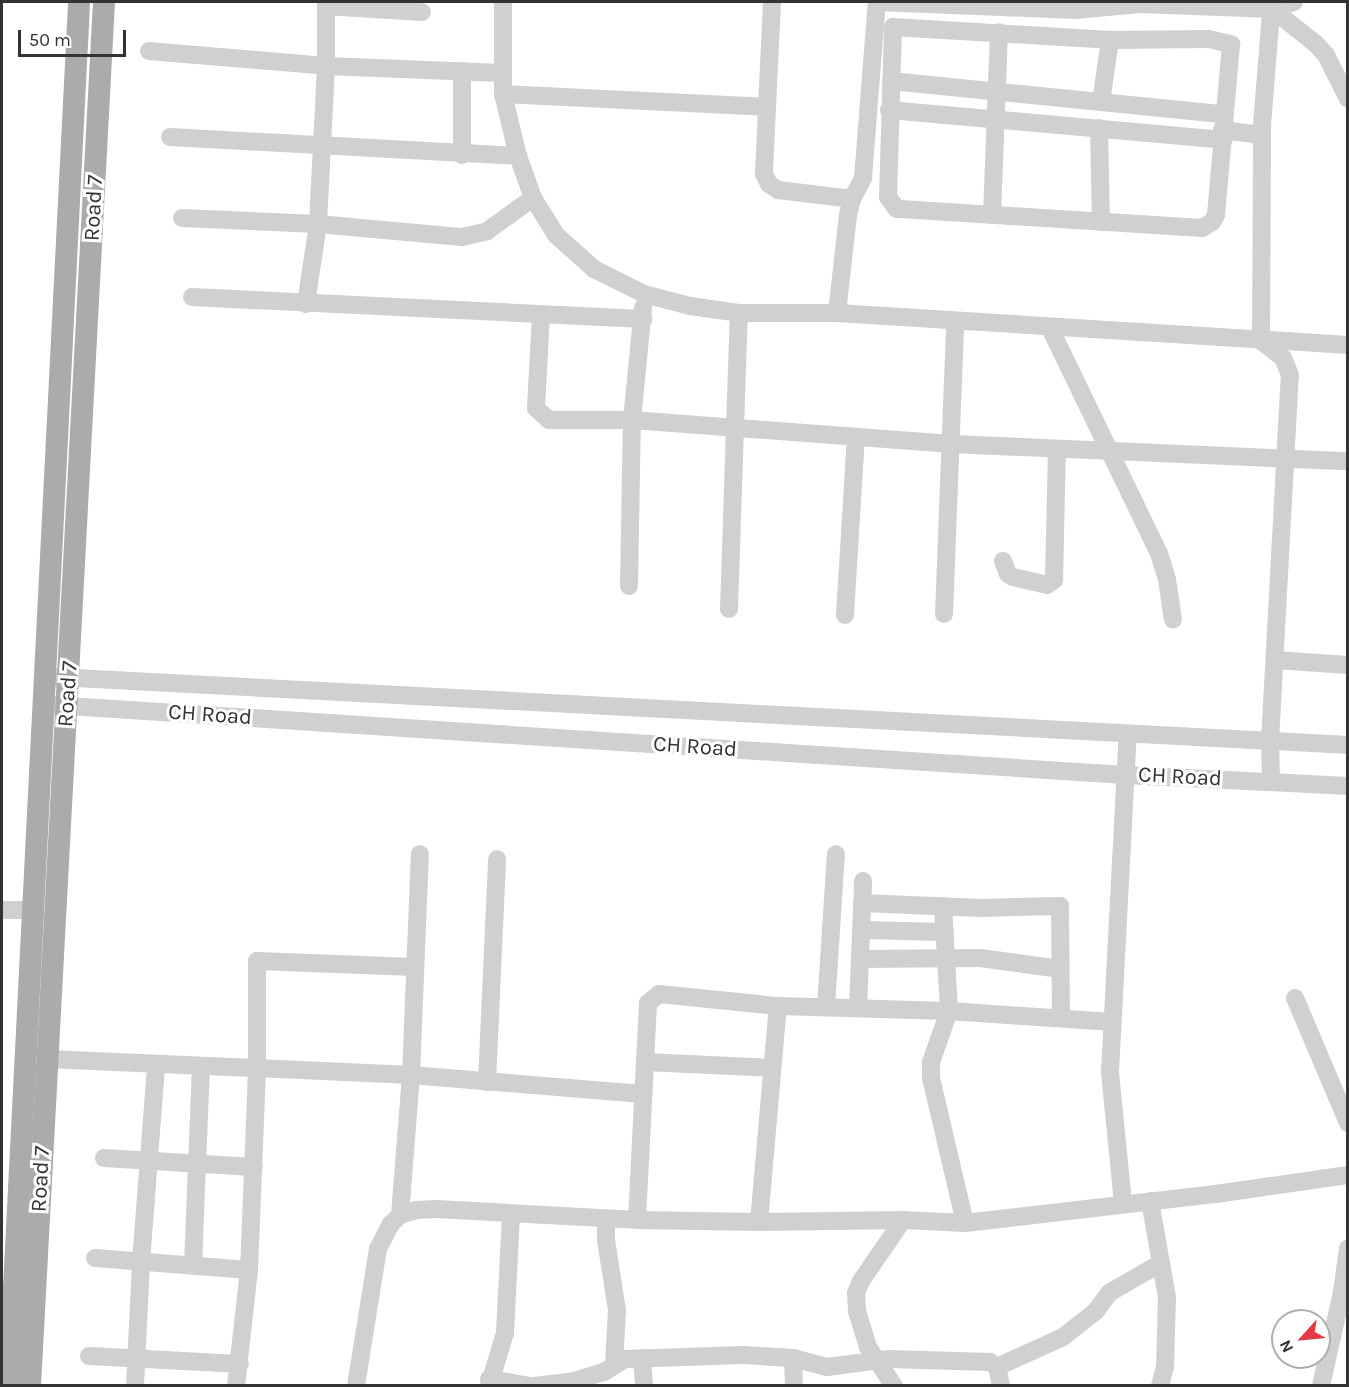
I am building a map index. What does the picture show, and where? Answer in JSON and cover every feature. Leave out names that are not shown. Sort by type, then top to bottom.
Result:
[{"type":"main road","name":"Road 7","points":[[9,1386],[79,2]]},
{"type":"main road","name":"Road 7","points":[[30,1386],[66,706],[70,678],[104,2]]},
{"type":"street","points":[[503,2],[503,94],[518,156],[533,198],[556,235],[594,269],[644,294],[690,306],[739,313],[837,314],[1347,345]]},
{"type":"street","points":[[772,2],[764,174],[769,184],[778,190],[852,200]]},
{"type":"street","points":[[837,314],[852,200],[863,178],[877,2],[1075,10],[1140,4],[1272,5],[1294,2]]},
{"type":"street","points":[[306,304],[318,224],[326,66],[326,4],[422,12]]},
{"type":"street","points":[[1272,5],[1317,44],[1326,55],[1347,99]]},
{"type":"street","points":[[1261,341],[1262,135],[1272,5]]},
{"type":"street","points":[[893,27],[1110,40],[1209,39],[1231,44],[1216,215],[1212,222],[1203,228],[897,209],[892,205],[888,197],[893,27]]},
{"type":"street","points":[[992,215],[999,33]]},
{"type":"street","points":[[1101,102],[1110,40]]},
{"type":"street","points":[[149,51],[326,66],[502,73]]},
{"type":"street","points":[[462,71],[462,155]]},
{"type":"street","points":[[890,97],[996,92],[1101,102],[1262,135]]},
{"type":"street","points":[[503,94],[766,107]]},
{"type":"street","points":[[870,94],[995,121],[1099,128],[1223,128]]},
{"type":"street","points":[[1099,128],[1101,222]]},
{"type":"street","points":[[170,137],[462,155],[518,156]]},
{"type":"street","points":[[182,218],[318,224],[475,236],[487,231],[533,198]]},
{"type":"street","points":[[629,586],[632,420],[644,294]]},
{"type":"street","points":[[192,297],[643,319]]},
{"type":"street","points":[[729,609],[739,313]]},
{"type":"street","points":[[541,315],[536,408],[549,420],[632,420],[952,444],[1347,461]]},
{"type":"street","points":[[944,614],[955,322]]},
{"type":"street","points":[[1050,328],[1159,553],[1167,579],[1173,620]]},
{"type":"street","points":[[1261,341],[1283,358],[1290,375],[1270,741],[1271,782]]},
{"type":"street","points":[[845,615],[856,436]]},
{"type":"street","points":[[1003,561],[1008,574],[1013,577],[1047,585],[1054,580],[1057,449]]},
{"type":"street","points":[[1275,660],[1347,665]]},
{"type":"street","name":"CH Road","points":[[45,677],[1347,746]]},
{"type":"street","name":"CH Road","points":[[44,705],[1125,775],[1347,786]]},
{"type":"street","points":[[1123,1203],[1110,1072],[1128,734]]},
{"type":"street","points":[[826,1007],[837,854]]},
{"type":"street","points":[[400,1215],[411,1075],[420,855]]},
{"type":"street","points":[[487,1082],[497,859]]},
{"type":"street","points":[[858,1008],[863,881]]},
{"type":"street","points":[[862,903],[981,908],[1060,906],[1061,1017]]},
{"type":"street","points":[[943,906],[949,1011],[931,1062],[931,1078],[965,1223]]},
{"type":"street","points":[[2,910],[33,910]]},
{"type":"street","points":[[861,930],[945,932]]},
{"type":"street","points":[[860,959],[980,958],[1060,969]]},
{"type":"street","points":[[236,1386],[249,1270],[257,1068],[257,961],[415,967]]},
{"type":"street","points":[[638,1220],[648,1003],[659,994],[778,1006],[949,1011],[1112,1022]]},
{"type":"street","points":[[1295,998],[1347,1123]]},
{"type":"street","points":[[759,1222],[778,1006]]},
{"type":"street","points":[[47,1059],[411,1075],[643,1094]]},
{"type":"street","points":[[645,1062],[772,1068]]},
{"type":"street","points":[[135,1386],[141,1262],[156,1065]]},
{"type":"street","points":[[193,1265],[201,1066]]},
{"type":"street","points":[[104,1158],[254,1167]]},
{"type":"street","points":[[356,1386],[378,1249],[390,1225],[400,1215],[436,1209],[638,1220],[759,1222],[903,1220],[965,1223],[1057,1214],[1123,1203],[1150,1202],[1347,1175]]},
{"type":"street","points":[[1150,1202],[1167,1297],[1165,1367],[1160,1386]]},
{"type":"street","points":[[511,1214],[505,1334],[489,1382],[532,1386],[574,1381],[604,1372],[625,1359],[742,1355],[793,1358],[827,1367],[876,1361],[990,1362],[997,1367],[1001,1386]]},
{"type":"street","points":[[606,1219],[606,1240],[617,1310],[614,1365]]},
{"type":"street","points":[[894,1386],[876,1361],[863,1334],[856,1293],[861,1281],[903,1220]]},
{"type":"street","points":[[1321,1386],[1345,1296],[1347,1248]]},
{"type":"street","points":[[95,1258],[249,1270]]},
{"type":"street","points":[[997,1367],[1063,1337],[1096,1311],[1109,1293],[1161,1263]]},
{"type":"street","points":[[89,1356],[240,1364]]},
{"type":"street","points":[[642,1358],[644,1386]]},
{"type":"street","points":[[793,1358],[794,1386]]}]
